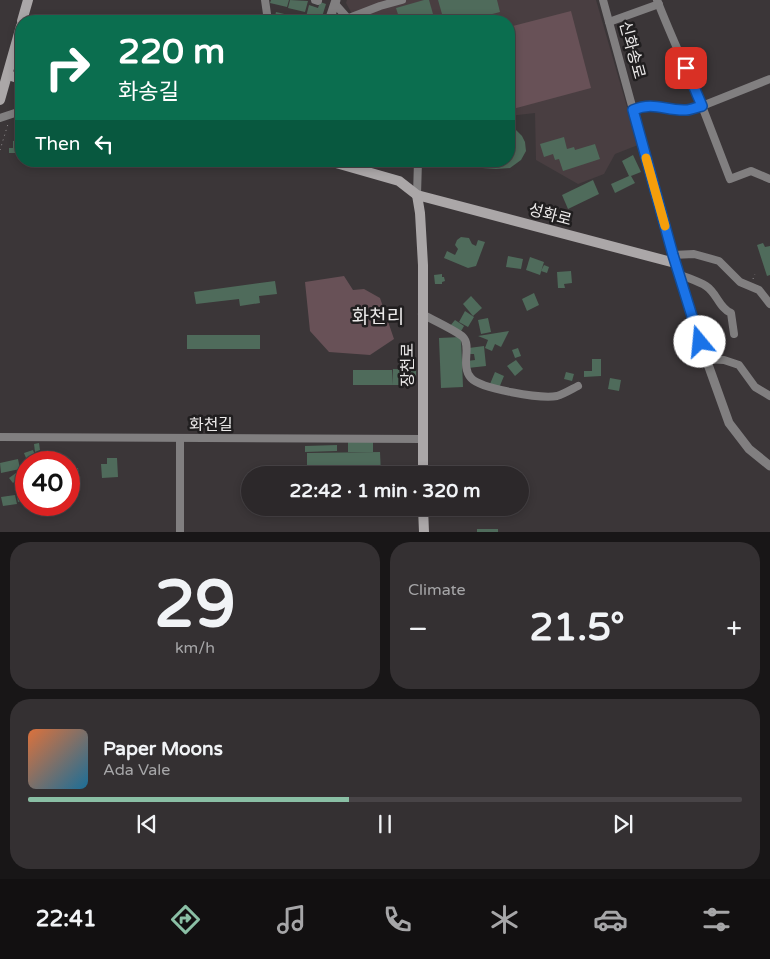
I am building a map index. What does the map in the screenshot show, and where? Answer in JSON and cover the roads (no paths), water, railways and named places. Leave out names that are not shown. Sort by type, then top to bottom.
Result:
[{"type":"main road","points":[[24,15],[28,0]]},
{"type":"main road","points":[[0,100],[4,74],[15,43]]},
{"type":"main road","name":"성화로","points":[[350,167],[399,181],[417,195],[674,259]]},
{"type":"main road","name":"장천로","points":[[417,195],[420,213],[423,466]]},
{"type":"main road","points":[[423,516],[424,532]]},
{"type":"street","points":[[265,0],[267,15]]},
{"type":"street","points":[[361,15],[380,6],[402,0]]},
{"type":"street","name":"신화송로","points":[[603,0],[674,259],[706,359],[729,423],[749,449],[770,466]]},
{"type":"street","points":[[335,2],[346,15]]},
{"type":"street","points":[[331,15],[335,2]]},
{"type":"street","points":[[609,22],[658,2],[702,106],[730,179],[751,171],[770,179]]},
{"type":"street","points":[[633,110],[641,106],[654,105],[687,110],[702,106],[770,79]]},
{"type":"street","points":[[0,118],[15,113]]},
{"type":"street","points":[[417,195],[418,167]]},
{"type":"street","points":[[674,259],[694,254],[719,261],[740,282],[759,290],[770,304]]},
{"type":"street","points":[[679,274],[706,286],[716,296],[724,310],[731,312],[734,334]]},
{"type":"street","points":[[422,314],[463,337],[466,344],[466,367],[471,378],[481,383],[504,391],[529,395],[556,396],[578,386]]},
{"type":"street","points":[[706,359],[724,360],[739,365],[755,386],[770,396]]},
{"type":"street","name":"화천길","points":[[0,438],[423,439]]},
{"type":"street","points":[[180,439],[180,532]]},
{"type":"district","name":"화천리","points":[[378,317]]}]
